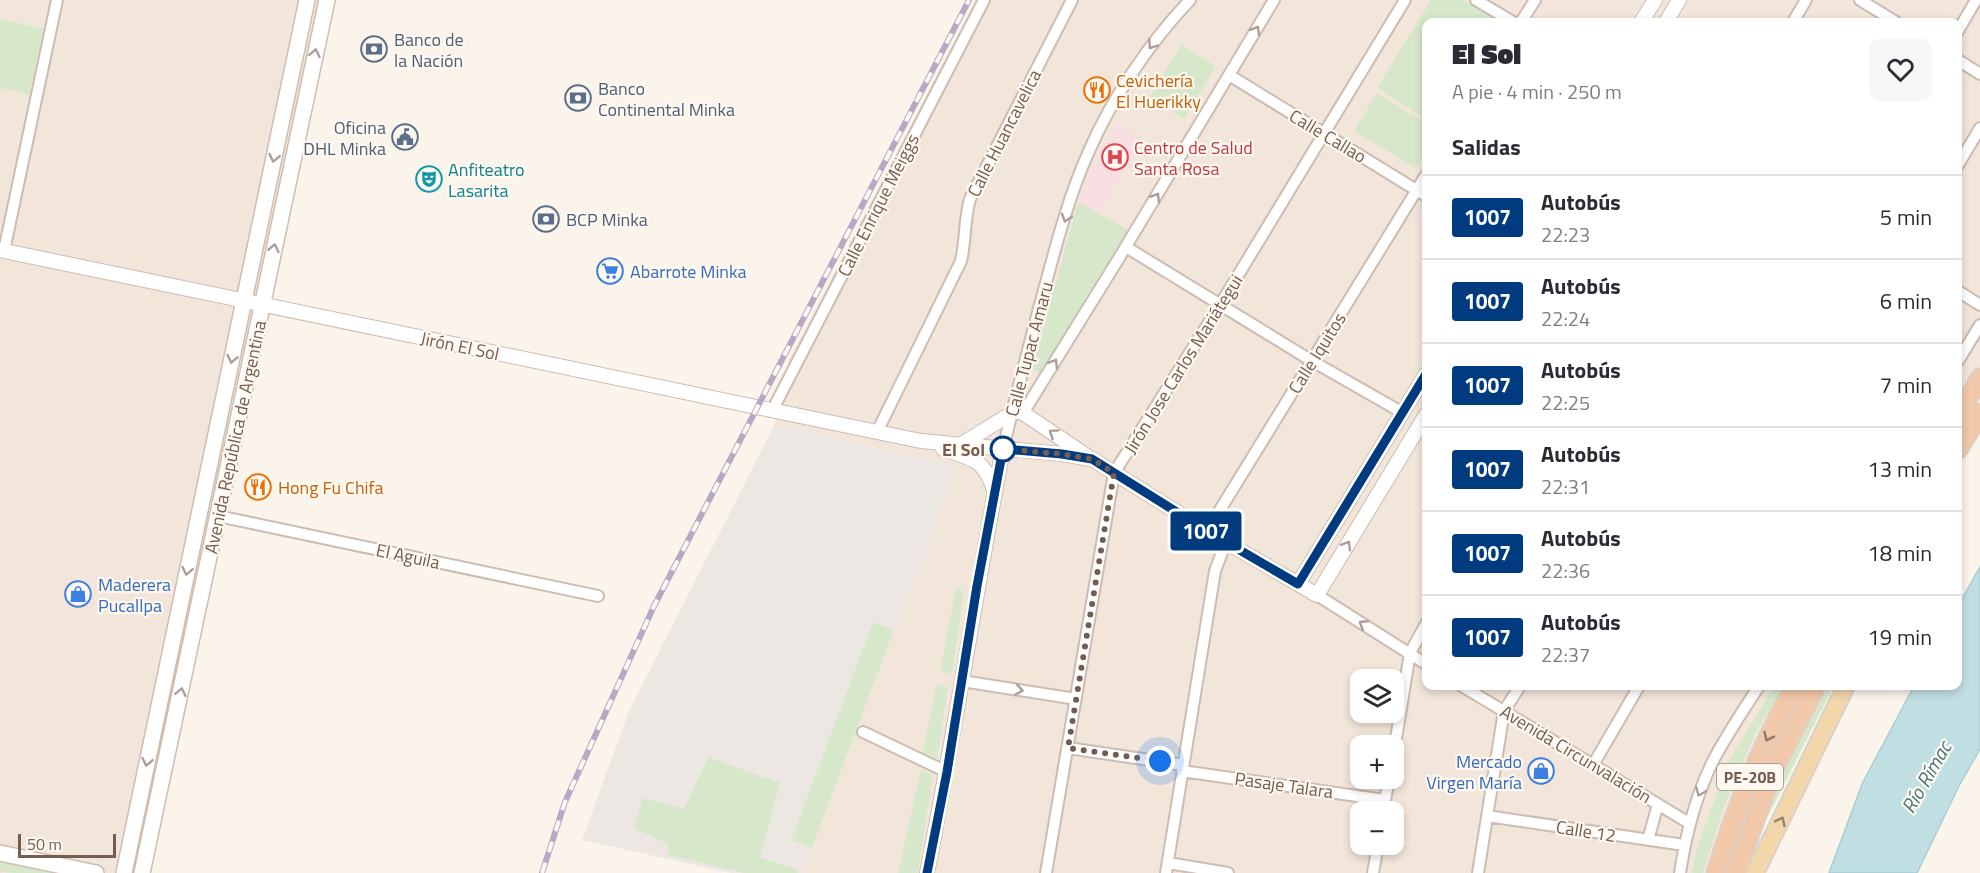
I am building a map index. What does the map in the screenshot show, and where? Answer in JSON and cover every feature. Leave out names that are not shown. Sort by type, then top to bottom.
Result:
[{"type":"highway","points":[[1962,408],[1980,378]]},
{"type":"highway","points":[[1962,443],[1980,413]]},
{"type":"highway","name":"PE-20B","points":[[1716,873],[1753,770],[1793,690]]},
{"type":"highway","name":"PE-20B","points":[[1736,873],[1772,773],[1814,690]]},
{"type":"main road","name":"Avenida República de Argentina","points":[[124,873],[307,0]]},
{"type":"main road","name":"Avenida República de Argentina","points":[[142,873],[327,0]]},
{"type":"main road","points":[[1755,873],[1844,690]]},
{"type":"main road","points":[[0,853],[96,873]]},
{"type":"street","points":[[2,251],[57,0]]},
{"type":"street","name":"Calle Enrique Meiggs","points":[[772,411],[984,0]]},
{"type":"street","name":"Calle Huancavelica","points":[[877,432],[961,261],[965,246],[966,213],[970,199],[1072,0]]},
{"type":"street","name":"Calle Tupac Amaru","points":[[927,873],[947,772],[1003,449],[1017,413],[1053,257],[1088,152],[1108,112],[1150,47],[1190,0]]},
{"type":"street","name":"Calle Tupac Amaru","points":[[1017,413],[1126,248],[1275,0]]},
{"type":"street","name":"Jirón Jose Carlos Mariátegui","points":[[1046,873],[1114,473],[1220,305],[1405,0]]},
{"type":"street","points":[[1476,0],[1506,18]]},
{"type":"street","points":[[1523,18],[1534,0]]},
{"type":"street","points":[[1644,18],[1655,0]]},
{"type":"street","points":[[1668,18],[1679,0]]},
{"type":"street","points":[[1795,18],[1806,0]]},
{"type":"street","points":[[1860,0],[1889,18]]},
{"type":"street","points":[[1962,24],[1976,0]]},
{"type":"street","points":[[1962,63],[1980,74]]},
{"type":"street","name":"Calle Callao","points":[[1229,75],[1422,193]]},
{"type":"street","points":[[1962,158],[1980,128]]},
{"type":"street","name":"Calle Iquitos","points":[[1207,531],[1312,361],[1422,193]]},
{"type":"street","points":[[1126,248],[1312,361],[1403,413]]},
{"type":"street","name":"Jirón El Sol","points":[[2,251],[921,441],[978,462],[986,469],[995,494]]},
{"type":"street","points":[[1962,294],[1980,305]]},
{"type":"street","points":[[1962,354],[1980,325]]},
{"type":"street","points":[[1298,584],[1422,381]]},
{"type":"street","points":[[962,444],[1017,413],[1422,661]]},
{"type":"street","points":[[1317,595],[1422,426]]},
{"type":"street","name":"Jirón El Sol","points":[[921,441],[1003,449]]},
{"type":"street","points":[[1003,449],[1092,459]]},
{"type":"street","name":"El Aguila","points":[[218,516],[598,596]]},
{"type":"street","points":[[1226,542],[1215,571],[1167,868],[1228,873]]},
{"type":"street","points":[[1397,735],[1410,653],[1422,631]]},
{"type":"street","points":[[962,681],[1076,699]]},
{"type":"street","name":"Avenida Circunvalación","points":[[1469,690],[1689,823]]},
{"type":"street","points":[[1478,873],[1504,711],[1517,690]]},
{"type":"street","points":[[1593,765],[1637,690]]},
{"type":"street","points":[[1680,873],[1689,823],[1715,757],[1757,690]]},
{"type":"street","points":[[863,732],[947,772]]},
{"type":"street","name":"Pasaje Talara","points":[[1068,748],[1358,801]]},
{"type":"street","points":[[1648,840],[1658,804]]},
{"type":"street","name":"Calle 12","points":[[1487,816],[1684,845]]},
{"type":"street","points":[[1373,873],[1376,855]]},
{"type":"shaded area","points":[[0,0],[320,0],[137,873],[0,873]]},
{"type":"shaded area","points":[[976,0],[1980,0],[1980,394],[1962,424],[1962,18],[1422,18],[1422,690],[1803,690],[1726,873],[803,873],[956,467],[775,424],[789,360]]},
{"type":"shaded area","name":"Centro de Salud Santa Rosa","points":[[1116,122],[1143,139],[1098,214],[1078,202],[1088,175]]},
{"type":"shaded area","points":[[775,424],[956,467],[803,873],[731,873],[582,840],[629,711]]},
{"type":"green space","points":[[1431,0],[1463,0],[1492,18],[1422,18],[1422,116],[1377,88]]},
{"type":"green space","points":[[0,19],[44,29],[29,95],[0,88]]},
{"type":"green space","points":[[1181,45],[1216,66],[1184,119],[1149,98]]},
{"type":"green space","points":[[1377,93],[1422,121],[1422,157],[1416,168],[1354,131]]},
{"type":"green space","points":[[1078,202],[1128,230],[1040,374],[1032,368]]},
{"type":"green space","points":[[956,589],[964,591],[952,674],[940,671]]},
{"type":"green space","points":[[873,622],[894,630],[812,848],[791,840]]},
{"type":"green space","points":[[936,684],[948,687],[937,758],[923,753]]},
{"type":"green space","points":[[1772,690],[1782,690],[1755,734],[1725,803],[1703,873],[1692,873],[1697,847],[1730,759]]},
{"type":"green space","points":[[1799,690],[1807,690],[1730,873],[1722,873],[1738,817]]},
{"type":"green space","points":[[1823,690],[1832,690],[1745,858],[1779,769]]},
{"type":"green space","points":[[708,757],[780,783],[760,857],[798,870],[798,873],[744,873],[668,855],[668,844],[634,828],[643,798],[684,809]]},
{"type":"green space","points":[[921,769],[933,775],[918,873],[898,873]]},
{"type":"green space","points":[[0,861],[59,873],[0,871]]},
{"type":"water","name":"Río Rímac","points":[[1980,567],[1980,749],[1959,786],[1917,873],[1829,873],[1862,784],[1912,690],[1962,690],[1962,599]]},
{"type":"railway","points":[[542,873],[565,802],[654,606],[969,0]]},
{"type":"bus line","name":"1007","points":[[927,873],[947,772],[977,586],[1003,449],[1092,459],[1207,531],[1298,584],[1422,381]]},
{"type":"place","name":"Banco de la Nación","points":[[374,49]]},
{"type":"place","name":"Cevichería El Huerikky","points":[[1097,90]]},
{"type":"place","name":"Banco Continental Minka","points":[[578,98]]},
{"type":"place","name":"Oficina DHL Minka","points":[[405,137]]},
{"type":"place","name":"Centro de Salud Santa Rosa","points":[[1115,157]]},
{"type":"place","name":"Anfiteatro Lasarita","points":[[429,179]]},
{"type":"place","name":"BCP Minka","points":[[546,219]]},
{"type":"place","name":"Abarrote Minka","points":[[610,271]]},
{"type":"place","name":"El Sol","points":[[1003,449]]},
{"type":"place","name":"Hong Fu Chifa","points":[[258,487]]},
{"type":"place","name":"Maderera Pucallpa","points":[[78,594]]},
{"type":"place","name":"Mercado Virgen María","points":[[1541,771]]},
{"type":"route","points":[[1003,449],[1092,459],[1114,473],[1068,748],[1160,761]]}]
